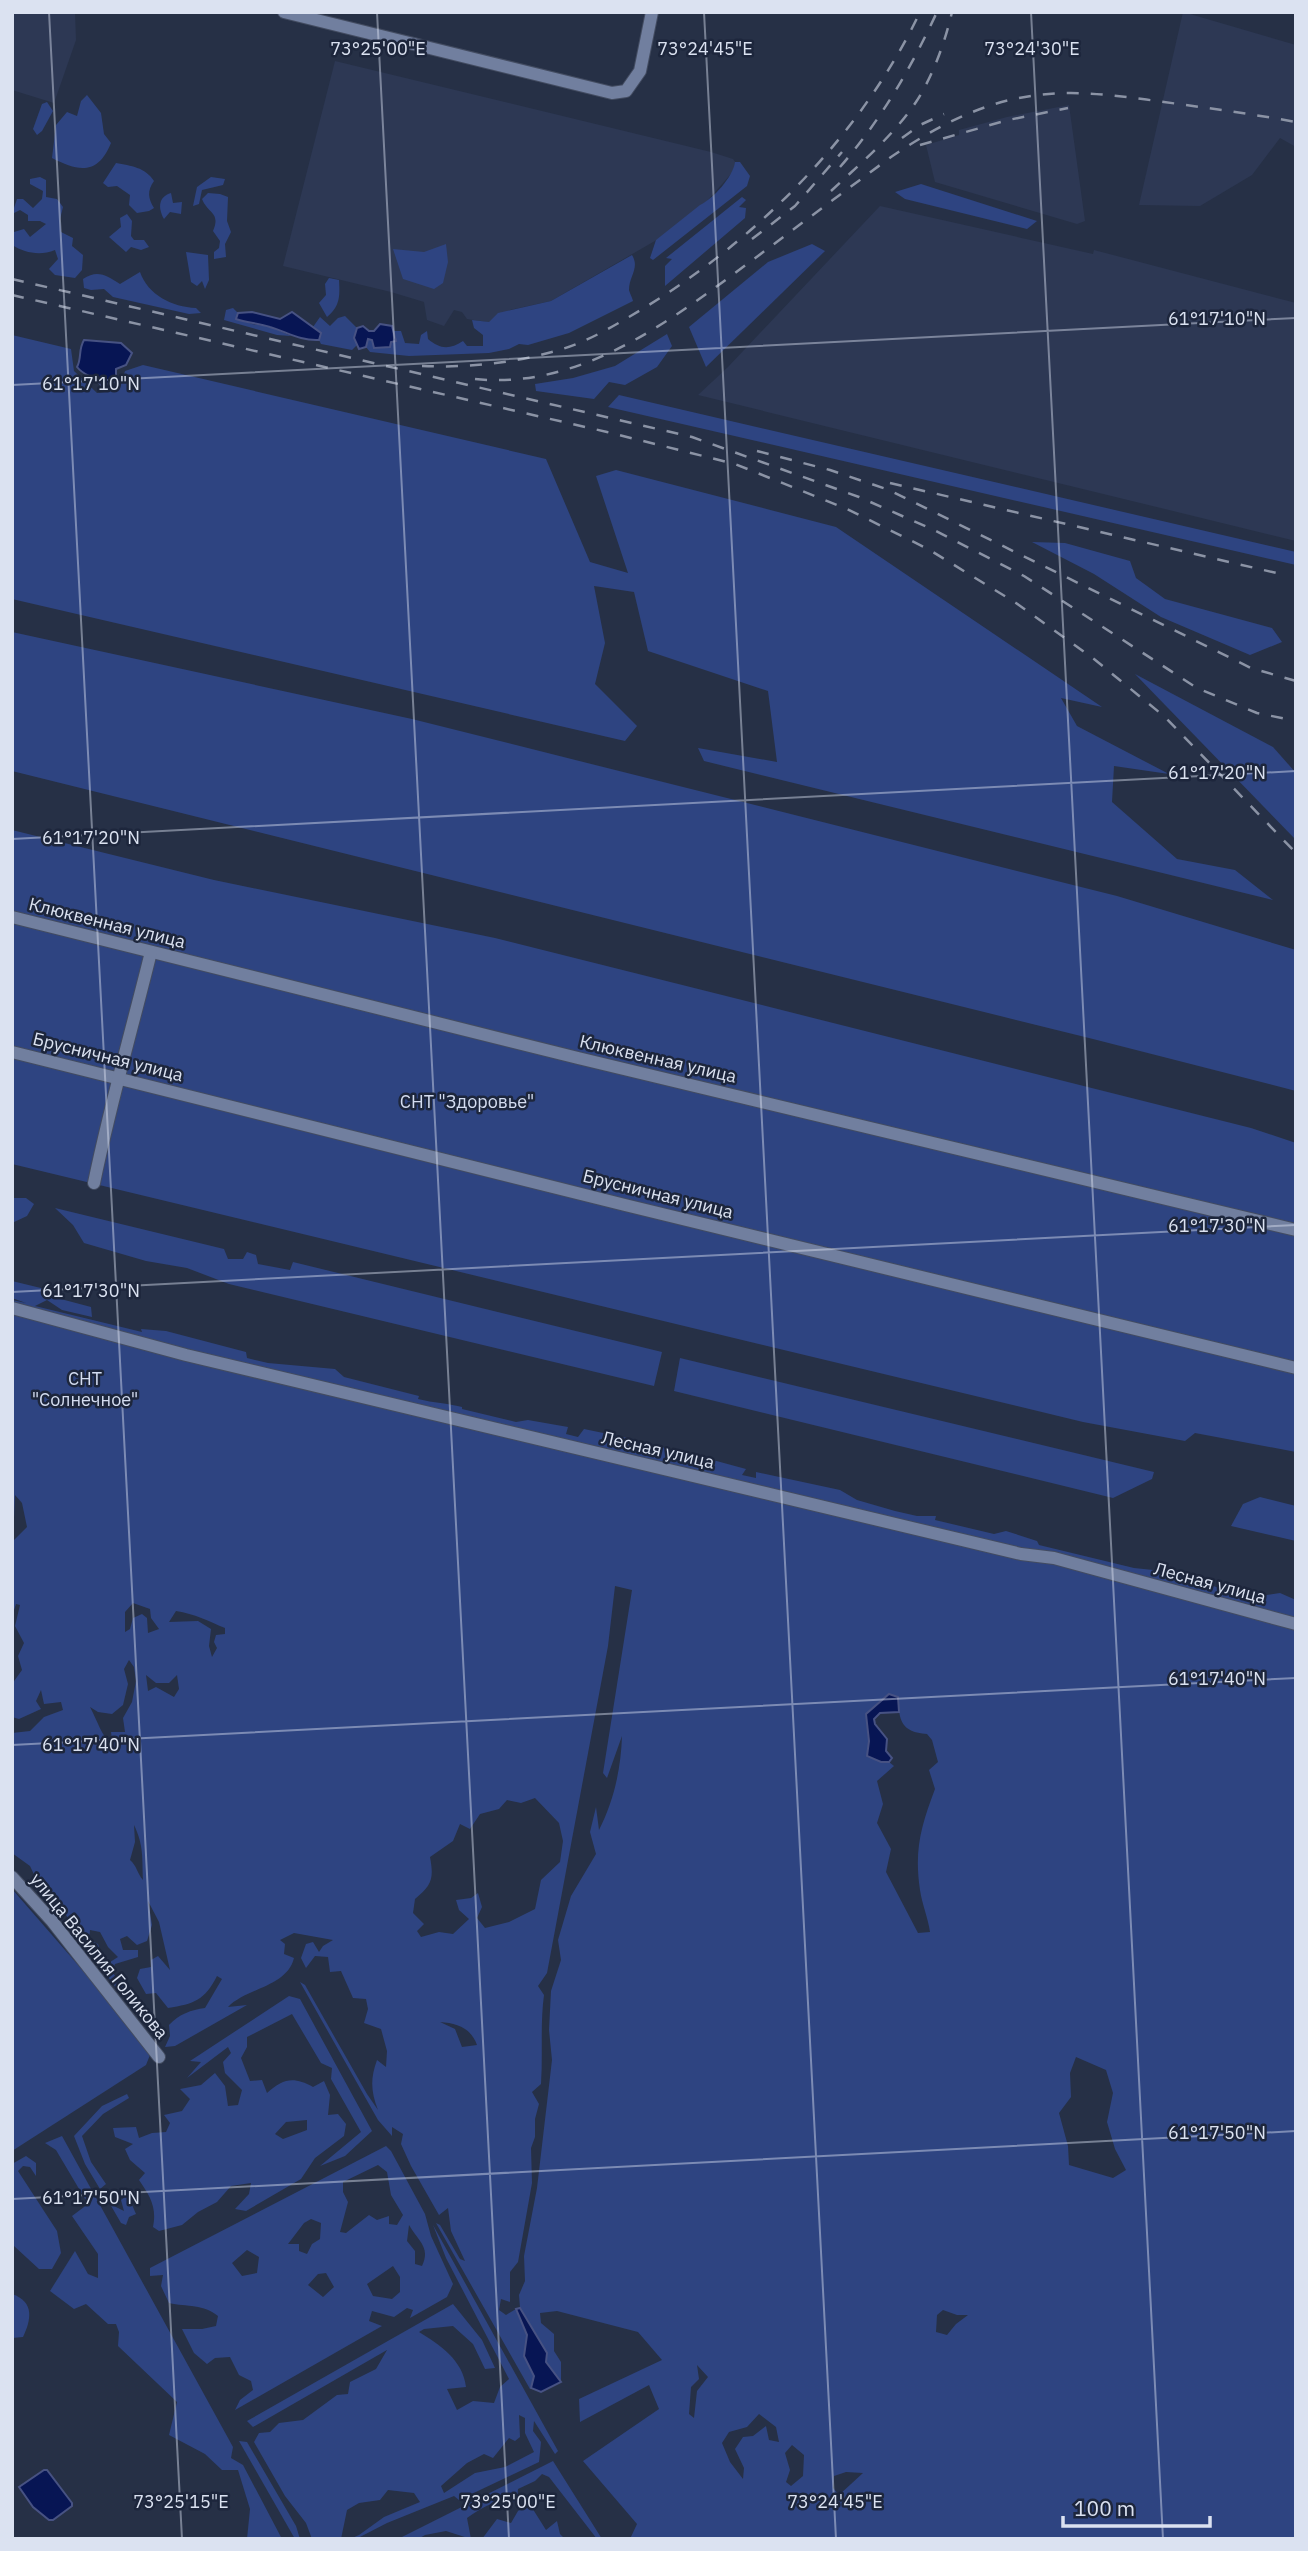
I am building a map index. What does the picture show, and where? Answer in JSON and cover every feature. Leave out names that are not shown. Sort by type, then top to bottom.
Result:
[{"type":"street","points":[[284,12],[327,18],[612,93],[626,91],[640,71],[652,12]]},
{"type":"street","name":"Клюквенная улица","points":[[12,917],[592,1061],[1296,1230]]},
{"type":"street","points":[[94,1183],[108,1112],[120,1078],[151,951]]},
{"type":"street","name":"Брусничная улица","points":[[12,1052],[1296,1368]]},
{"type":"street","name":"Лесная улица","points":[[12,1308],[200,1359],[1021,1554],[1054,1558],[1296,1624]]},
{"type":"street","name":"улица Василия Голикова","points":[[12,1877],[52,1922],[159,2057]]},
{"type":"shaded area","points":[[12,12],[75,12],[76,40],[54,103],[12,90]]},
{"type":"shaded area","points":[[1183,12],[1296,45],[1296,147],[1280,138],[1252,175],[1200,206],[1139,205]]},
{"type":"shaded area","points":[[335,61],[711,152],[733,159],[738,166],[679,227],[551,301],[510,310],[495,323],[467,319],[462,312],[454,310],[444,326],[427,320],[424,302],[283,266]]},
{"type":"shaded area","points":[[1069,105],[1085,221],[1077,224],[935,182],[926,145],[959,135],[959,130]]},
{"type":"shaded area","points":[[880,206],[1093,254],[1094,250],[1296,303],[1296,541],[698,395],[728,367]]},
{"type":"shaded area","points":[[252,312],[280,319],[292,312],[321,333],[319,340],[300,338],[236,319],[238,313]]},
{"type":"shaded area","points":[[380,324],[392,326],[396,341],[391,342],[390,347],[374,348],[372,340],[368,339],[366,347],[359,349],[354,338],[357,328],[363,326],[374,331]]},
{"type":"shaded area","points":[[84,340],[121,343],[132,353],[126,365],[116,369],[116,382],[101,385],[77,367]]},
{"type":"shaded area","points":[[889,1694],[898,1697],[899,1712],[880,1713],[874,1719],[887,1739],[886,1751],[892,1758],[889,1762],[881,1762],[867,1756],[869,1741],[866,1714]]},
{"type":"shaded area","points":[[520,2308],[547,2353],[546,2362],[561,2382],[541,2392],[531,2388],[534,2376],[524,2356],[527,2335],[516,2309]]},
{"type":"shaded area","points":[[47,2470],[72,2503],[72,2506],[53,2520],[49,2520],[33,2507],[19,2487]]},
{"type":"green space","points":[[87,95],[101,113],[104,134],[111,143],[94,166],[79,168],[52,158],[56,125],[67,112],[77,116],[81,101]]},
{"type":"green space","points":[[47,102],[53,111],[37,135],[33,129],[42,104]]},
{"type":"green space","points":[[735,162],[740,162],[750,176],[747,186],[653,260],[650,258],[656,240],[711,198],[731,174]]},
{"type":"green space","points":[[116,163],[137,168],[150,176],[154,181],[149,195],[154,208],[137,213],[129,205],[130,195],[117,186],[108,187],[103,183]]},
{"type":"green space","points":[[40,177],[46,180],[46,197],[57,199],[63,207],[61,232],[73,238],[72,246],[83,255],[82,270],[75,278],[55,275],[49,269],[58,259],[55,250],[33,253],[12,245],[14,232],[24,229],[30,237],[46,224],[28,221],[28,215],[20,210],[12,214],[17,199],[23,199],[33,208],[42,199],[43,191],[30,184],[30,179]]},
{"type":"green space","points":[[211,177],[225,179],[223,185],[202,190],[199,204],[193,206],[197,187]]},
{"type":"green space","points":[[921,184],[1037,221],[1027,229],[905,199],[895,192]]},
{"type":"green space","points":[[171,193],[173,203],[182,202],[181,214],[170,212],[164,219],[160,203]]},
{"type":"green space","points":[[208,193],[228,197],[227,221],[231,232],[225,244],[226,257],[214,259],[214,252],[219,248],[220,241],[213,231],[215,216],[202,199]]},
{"type":"green space","points":[[742,197],[746,200],[739,207],[746,208],[745,218],[665,286],[665,266],[672,259],[666,258]]},
{"type":"green space","points":[[127,214],[132,221],[131,236],[134,240],[144,240],[149,247],[141,250],[131,247],[126,252],[109,237],[121,227],[120,218]]},
{"type":"green space","points":[[446,244],[448,262],[443,283],[434,289],[403,279],[393,249],[424,252]]},
{"type":"green space","points":[[812,244],[825,251],[706,367],[689,327],[768,262]]},
{"type":"green space","points":[[186,252],[208,255],[209,280],[205,289],[202,281],[197,286],[191,282]]},
{"type":"green space","points":[[632,255],[635,268],[629,290],[633,301],[569,333],[489,353],[409,356],[370,352],[366,347],[368,338],[391,342],[396,340],[393,331],[401,331],[405,343],[419,344],[421,335],[427,331],[428,339],[437,345],[449,347],[463,341],[467,346],[483,346],[483,335],[474,328],[472,320],[489,322],[498,313],[551,301]]},
{"type":"green space","points":[[140,272],[149,287],[162,298],[178,305],[196,308],[201,313],[189,314],[113,297],[104,289],[84,288],[83,279],[93,274],[107,276],[120,284]]},
{"type":"green space","points":[[329,278],[339,280],[339,291],[337,305],[327,317],[319,303],[326,295],[325,284]]},
{"type":"green space","points":[[233,308],[238,313],[236,318],[271,327],[291,336],[277,335],[224,320],[226,310]]},
{"type":"green space","points":[[345,316],[357,328],[354,338],[357,345],[352,350],[321,344],[321,333],[313,327],[320,317],[330,326],[338,318]]},
{"type":"green space","points":[[667,334],[672,346],[657,367],[625,385],[609,382],[594,399],[536,391],[535,384],[573,378],[615,366]]},
{"type":"green space","points":[[12,335],[71,349],[74,371],[97,393],[119,390],[125,371],[143,365],[546,459],[590,562],[628,573],[596,476],[616,470],[836,527],[1102,707],[1061,698],[1077,726],[1169,774],[1114,766],[1112,802],[1177,859],[1235,870],[1273,900],[704,761],[698,748],[777,762],[768,691],[648,651],[634,592],[594,586],[605,643],[595,684],[637,726],[625,741],[12,599]]},
{"type":"green space","points":[[619,395],[1296,552],[1296,565],[608,407]]},
{"type":"green space","points":[[1032,542],[1065,543],[1130,561],[1136,578],[1165,599],[1272,628],[1282,642],[1250,655],[1161,617],[1094,574]]},
{"type":"green space","points":[[12,632],[412,719],[1117,896],[1296,950],[1296,1091],[12,771]]},
{"type":"green space","points":[[1135,674],[1273,747],[1296,773],[1296,840]]},
{"type":"green space","name":"СНТ \"Здоровье\"","points":[[12,830],[214,880],[495,938],[1251,1128],[1296,1143],[1296,1452],[1195,1433],[1185,1441],[1083,1422],[12,1164]]},
{"type":"green space","points":[[12,1198],[26,1198],[34,1204],[27,1216],[12,1223]]},
{"type":"green space","points":[[55,1208],[224,1249],[228,1259],[243,1259],[247,1252],[256,1255],[258,1264],[290,1270],[293,1262],[662,1352],[654,1386],[229,1284],[187,1268],[146,1261],[84,1243],[73,1225]]},
{"type":"green space","name":"СНТ \"Солнечное\"","points":[[12,1281],[45,1289],[57,1298],[91,1307],[92,1317],[62,1310],[47,1300],[35,1306],[142,1332],[141,1329],[166,1331],[246,1352],[247,1358],[268,1363],[335,1369],[344,1377],[419,1396],[418,1399],[462,1407],[516,1422],[528,1420],[568,1427],[566,1434],[578,1437],[584,1429],[637,1440],[646,1448],[660,1446],[679,1454],[679,1460],[685,1461],[687,1453],[746,1469],[742,1475],[756,1478],[756,1472],[840,1490],[857,1500],[895,1511],[917,1516],[936,1516],[935,1520],[994,1534],[1006,1531],[1037,1541],[1039,1545],[1134,1568],[1153,1570],[1161,1575],[1178,1579],[1180,1577],[1253,1597],[1280,1593],[1296,1600],[1296,2539],[630,2539],[637,2524],[583,2461],[659,2409],[649,2385],[580,2422],[579,2399],[662,2360],[638,2332],[557,2311],[540,2313],[541,2323],[554,2334],[554,2351],[561,2362],[561,2382],[546,2362],[546,2353],[520,2308],[519,2295],[525,2281],[524,2256],[537,2188],[552,2060],[549,2030],[551,1991],[561,1960],[558,1940],[571,1896],[596,1854],[590,1832],[596,1807],[599,1830],[616,1784],[622,1736],[607,1778],[603,1773],[632,1590],[615,1586],[608,1646],[547,1973],[538,1986],[544,1995],[541,2084],[532,2092],[539,2104],[531,2148],[532,2183],[518,2262],[510,2272],[510,2302],[501,2299],[499,2310],[506,2315],[516,2309],[527,2335],[524,2356],[534,2376],[530,2389],[436,2223],[440,2225],[460,2259],[465,2261],[451,2231],[448,2208],[439,2215],[401,2144],[403,2134],[392,2127],[392,2136],[378,2120],[300,1982],[305,1985],[378,2110],[372,2079],[377,2060],[386,2067],[387,2051],[381,2029],[364,2023],[368,2009],[366,1999],[353,1998],[341,1971],[330,1972],[328,1957],[315,1956],[306,1968],[301,1958],[306,1944],[313,1942],[319,1952],[333,1940],[294,1933],[280,1940],[285,1944],[284,1954],[294,1958],[283,1975],[228,2007],[247,2005],[175,2046],[165,2047],[170,2036],[169,2025],[186,2013],[205,2008],[222,1979],[217,1976],[208,1991],[198,1999],[168,2008],[156,1993],[146,1994],[137,1978],[140,1969],[151,1967],[151,1960],[158,1956],[170,1970],[159,1922],[148,1901],[152,1925],[147,1941],[137,1945],[127,1936],[120,1939],[123,1950],[138,1950],[138,1957],[115,1964],[112,1972],[124,1987],[132,1990],[127,1994],[117,1989],[106,1974],[107,1964],[118,1957],[108,1947],[100,1932],[90,1930],[89,1940],[98,1944],[103,1960],[94,1958],[76,1935],[78,1928],[71,1923],[58,1902],[39,1885],[30,1866],[12,1853],[12,1733],[30,1731],[44,1717],[63,1710],[61,1702],[44,1704],[41,1690],[36,1701],[41,1709],[19,1719],[12,1717],[12,1684],[22,1670],[18,1656],[24,1643],[15,1626],[20,1605],[16,1604],[12,1616],[12,1300],[26,1303],[12,1298]],"holes":[[[15,1495],[22,1503],[27,1527],[13,1541]],[[133,1603],[150,1609],[151,1618],[159,1629],[148,1633],[147,1618],[142,1614],[133,1618],[130,1629],[125,1632],[125,1612]],[[176,1611],[225,1628],[225,1634],[216,1635],[214,1642],[217,1648],[212,1657],[209,1646],[211,1629],[198,1621],[169,1622]],[[129,1660],[134,1667],[136,1681],[132,1702],[123,1718],[125,1732],[111,1732],[113,1747],[90,1707],[98,1712],[112,1714],[123,1705],[128,1684],[124,1669]],[[146,1675],[156,1683],[169,1683],[177,1675],[179,1689],[174,1697],[156,1687],[148,1691]],[[898,1697],[903,1724],[912,1731],[927,1734],[932,1740],[938,1762],[929,1770],[935,1789],[918,1850],[920,1890],[930,1932],[918,1933],[886,1872],[891,1849],[877,1823],[883,1804],[877,1781],[894,1766],[889,1762],[881,1762],[869,1741],[866,1715]],[[535,1798],[559,1823],[563,1841],[560,1862],[541,1880],[535,1909],[509,1922],[485,1928],[477,1918],[482,1907],[478,1893],[471,1898],[456,1900],[459,1910],[469,1919],[453,1934],[439,1932],[421,1937],[417,1931],[424,1924],[413,1913],[415,1899],[430,1881],[430,1857],[453,1841],[460,1824],[470,1829],[480,1814],[499,1809],[507,1800],[521,1803]],[[134,1825],[141,1846],[143,1880],[130,1860],[135,1842]],[[440,2022],[463,2028],[471,2034],[477,2045],[462,2047],[455,2029]],[[1076,2057],[1106,2070],[1113,2093],[1107,2122],[1115,2149],[1126,2170],[1113,2178],[1069,2165],[1068,2146],[1059,2113],[1071,2097],[1070,2073]],[[943,2310],[957,2315],[968,2315],[947,2335],[936,2332],[937,2315]],[[697,2365],[708,2377],[697,2391],[694,2418],[689,2414],[691,2387],[699,2379]],[[759,2414],[776,2427],[779,2442],[769,2440],[766,2426],[753,2436],[743,2437],[735,2449],[744,2468],[743,2479],[730,2462],[722,2443],[729,2432],[747,2427]],[[792,2445],[804,2455],[803,2476],[791,2486],[786,2482],[790,2470],[785,2453]],[[846,2472],[863,2473],[839,2495],[833,2488],[834,2476]]]},
{"type":"green space","points":[[680,1358],[1154,1472],[1152,1479],[1113,1498],[674,1391]]},
{"type":"green space","points":[[1260,1497],[1296,1506],[1296,1541],[1231,1526],[1243,1504]]},
{"type":"green space","points":[[12,1889],[138,2034],[150,2055],[146,2065],[12,2151]]},
{"type":"green space","points":[[289,1996],[300,1999],[372,2131],[345,2156],[320,2166],[361,2132],[331,2079],[332,2068],[321,2063],[292,2014],[247,2037],[247,2047],[241,2058],[250,2081],[262,2080],[267,2093],[283,2082],[300,2081],[313,2087],[324,2081],[330,2095],[328,2115],[338,2114],[346,2124],[344,2136],[315,2158],[301,2179],[246,2211],[235,2209],[249,2194],[251,2183],[231,2186],[217,2202],[182,2225],[159,2231],[153,2227],[152,2202],[139,2180],[145,2173],[130,2160],[125,2149],[133,2144],[115,2137],[113,2128],[136,2127],[139,2138],[166,2132],[170,2123],[164,2115],[182,2111],[190,2099],[180,2089],[201,2085],[215,2073],[225,2086],[228,2106],[238,2105],[242,2090],[225,2073],[223,2062],[231,2053],[228,2047],[187,2078],[201,2062],[190,2061]],"holes":[[[307,2120],[307,2130],[283,2139],[275,2134],[286,2122]]]},
{"type":"green space","points":[[127,2094],[129,2098],[103,2114],[82,2136],[91,2162],[106,2184],[100,2189],[85,2164],[74,2136],[102,2106]]},
{"type":"green space","points":[[62,2136],[233,2447],[231,2458],[243,2465],[282,2539],[247,2539],[250,2509],[238,2470],[222,2470],[205,2454],[169,2435],[177,2402],[118,2346],[119,2332],[116,2324],[108,2324],[86,2304],[74,2309],[50,2291],[75,2251],[88,2274],[98,2278],[98,2254],[72,2216],[88,2204],[56,2150],[45,2143]]},
{"type":"green space","points":[[386,2146],[425,2214],[431,2236],[453,2284],[447,2297],[410,2318],[413,2310],[407,2308],[394,2317],[372,2311],[369,2321],[382,2326],[235,2410],[240,2400],[253,2390],[251,2381],[239,2375],[230,2357],[215,2358],[207,2364],[194,2353],[182,2329],[216,2326],[218,2316],[201,2308],[169,2303],[161,2286],[163,2275],[150,2276],[150,2268]],"holes":[[[378,2165],[387,2172],[391,2195],[403,2215],[397,2225],[389,2224],[389,2216],[377,2220],[369,2215],[346,2233],[340,2232],[348,2202],[343,2192],[343,2182]],[[311,2219],[321,2223],[320,2239],[312,2244],[307,2254],[299,2251],[299,2244],[288,2244],[304,2223]],[[409,2225],[424,2249],[422,2266],[415,2264],[415,2251],[407,2241]],[[247,2250],[259,2257],[257,2273],[242,2276],[232,2263]],[[393,2266],[400,2277],[400,2292],[392,2299],[373,2296],[367,2284]],[[326,2273],[334,2287],[323,2297],[308,2285],[318,2274]]]},
{"type":"green space","points":[[26,2156],[36,2163],[36,2176],[30,2167],[23,2166],[18,2171],[57,2231],[61,2253],[52,2269],[39,2269],[12,2241],[12,2164]]},
{"type":"green space","points":[[129,2198],[136,2214],[129,2217],[126,2225],[121,2223],[110,2204],[124,2211],[121,2200]]},
{"type":"green space","points":[[433,2225],[558,2451],[555,2454],[534,2421],[533,2431],[541,2442],[539,2462],[459,2500],[454,2496],[387,2523],[356,2539],[350,2539],[384,2517],[420,2502],[414,2493],[388,2490],[380,2500],[359,2503],[347,2510],[341,2539],[312,2539],[306,2523],[285,2496],[254,2442],[259,2433],[270,2432],[279,2423],[303,2420],[337,2395],[348,2394],[350,2382],[376,2369],[387,2350],[253,2427],[247,2421],[453,2304],[482,2340],[495,2368],[485,2369],[473,2344],[453,2326],[419,2332],[449,2354],[464,2377],[466,2387],[447,2389],[457,2410],[473,2401],[494,2403],[500,2387],[509,2379],[446,2258]],"holes":[[[519,2415],[525,2418],[525,2433],[534,2452],[505,2467],[475,2473],[444,2493],[441,2486],[467,2463],[484,2454],[493,2458],[509,2438],[515,2441],[520,2437]]]},
{"type":"green space","points":[[12,2294],[28,2307],[28,2324],[23,2337],[12,2338]]},
{"type":"green space","points":[[239,2441],[247,2442],[296,2526],[300,2539],[295,2539]]},
{"type":"green space","points":[[553,2461],[602,2539],[597,2539],[549,2477],[542,2474],[535,2481],[518,2489],[517,2502],[490,2504],[467,2518],[471,2539],[446,2531],[418,2539],[398,2539]]},
{"type":"green space","points":[[529,2503],[546,2530],[557,2521],[560,2534],[565,2539],[482,2539],[497,2519],[511,2523],[518,2511]]},
{"type":"railway","points":[[422,366],[491,364],[559,350],[613,326],[686,280],[767,216],[838,141],[869,100],[920,12]]},
{"type":"railway","points":[[840,167],[869,131],[894,93],[937,12]]},
{"type":"railway","points":[[831,191],[887,138],[916,102],[938,58],[952,12]]},
{"type":"railway","points":[[475,379],[515,379],[554,373],[591,361],[626,344],[661,325],[694,302],[907,146],[958,118],[994,104],[1048,94],[1098,94],[1296,122]]},
{"type":"railway","points":[[920,145],[1008,120],[1068,108]]},
{"type":"railway","points":[[902,138],[920,125],[944,114]]},
{"type":"railway","points":[[752,239],[795,206],[842,152]]},
{"type":"railway","points":[[12,279],[692,437],[859,497],[934,530],[1024,576],[1197,688],[1257,713],[1296,721]]},
{"type":"railway","points":[[12,295],[735,464],[847,509],[928,549],[1016,603],[1094,659],[1165,717],[1296,853]]},
{"type":"railway","points":[[757,451],[830,470],[889,490],[1251,668],[1296,681]]},
{"type":"railway","points":[[890,483],[1285,575]]}]
